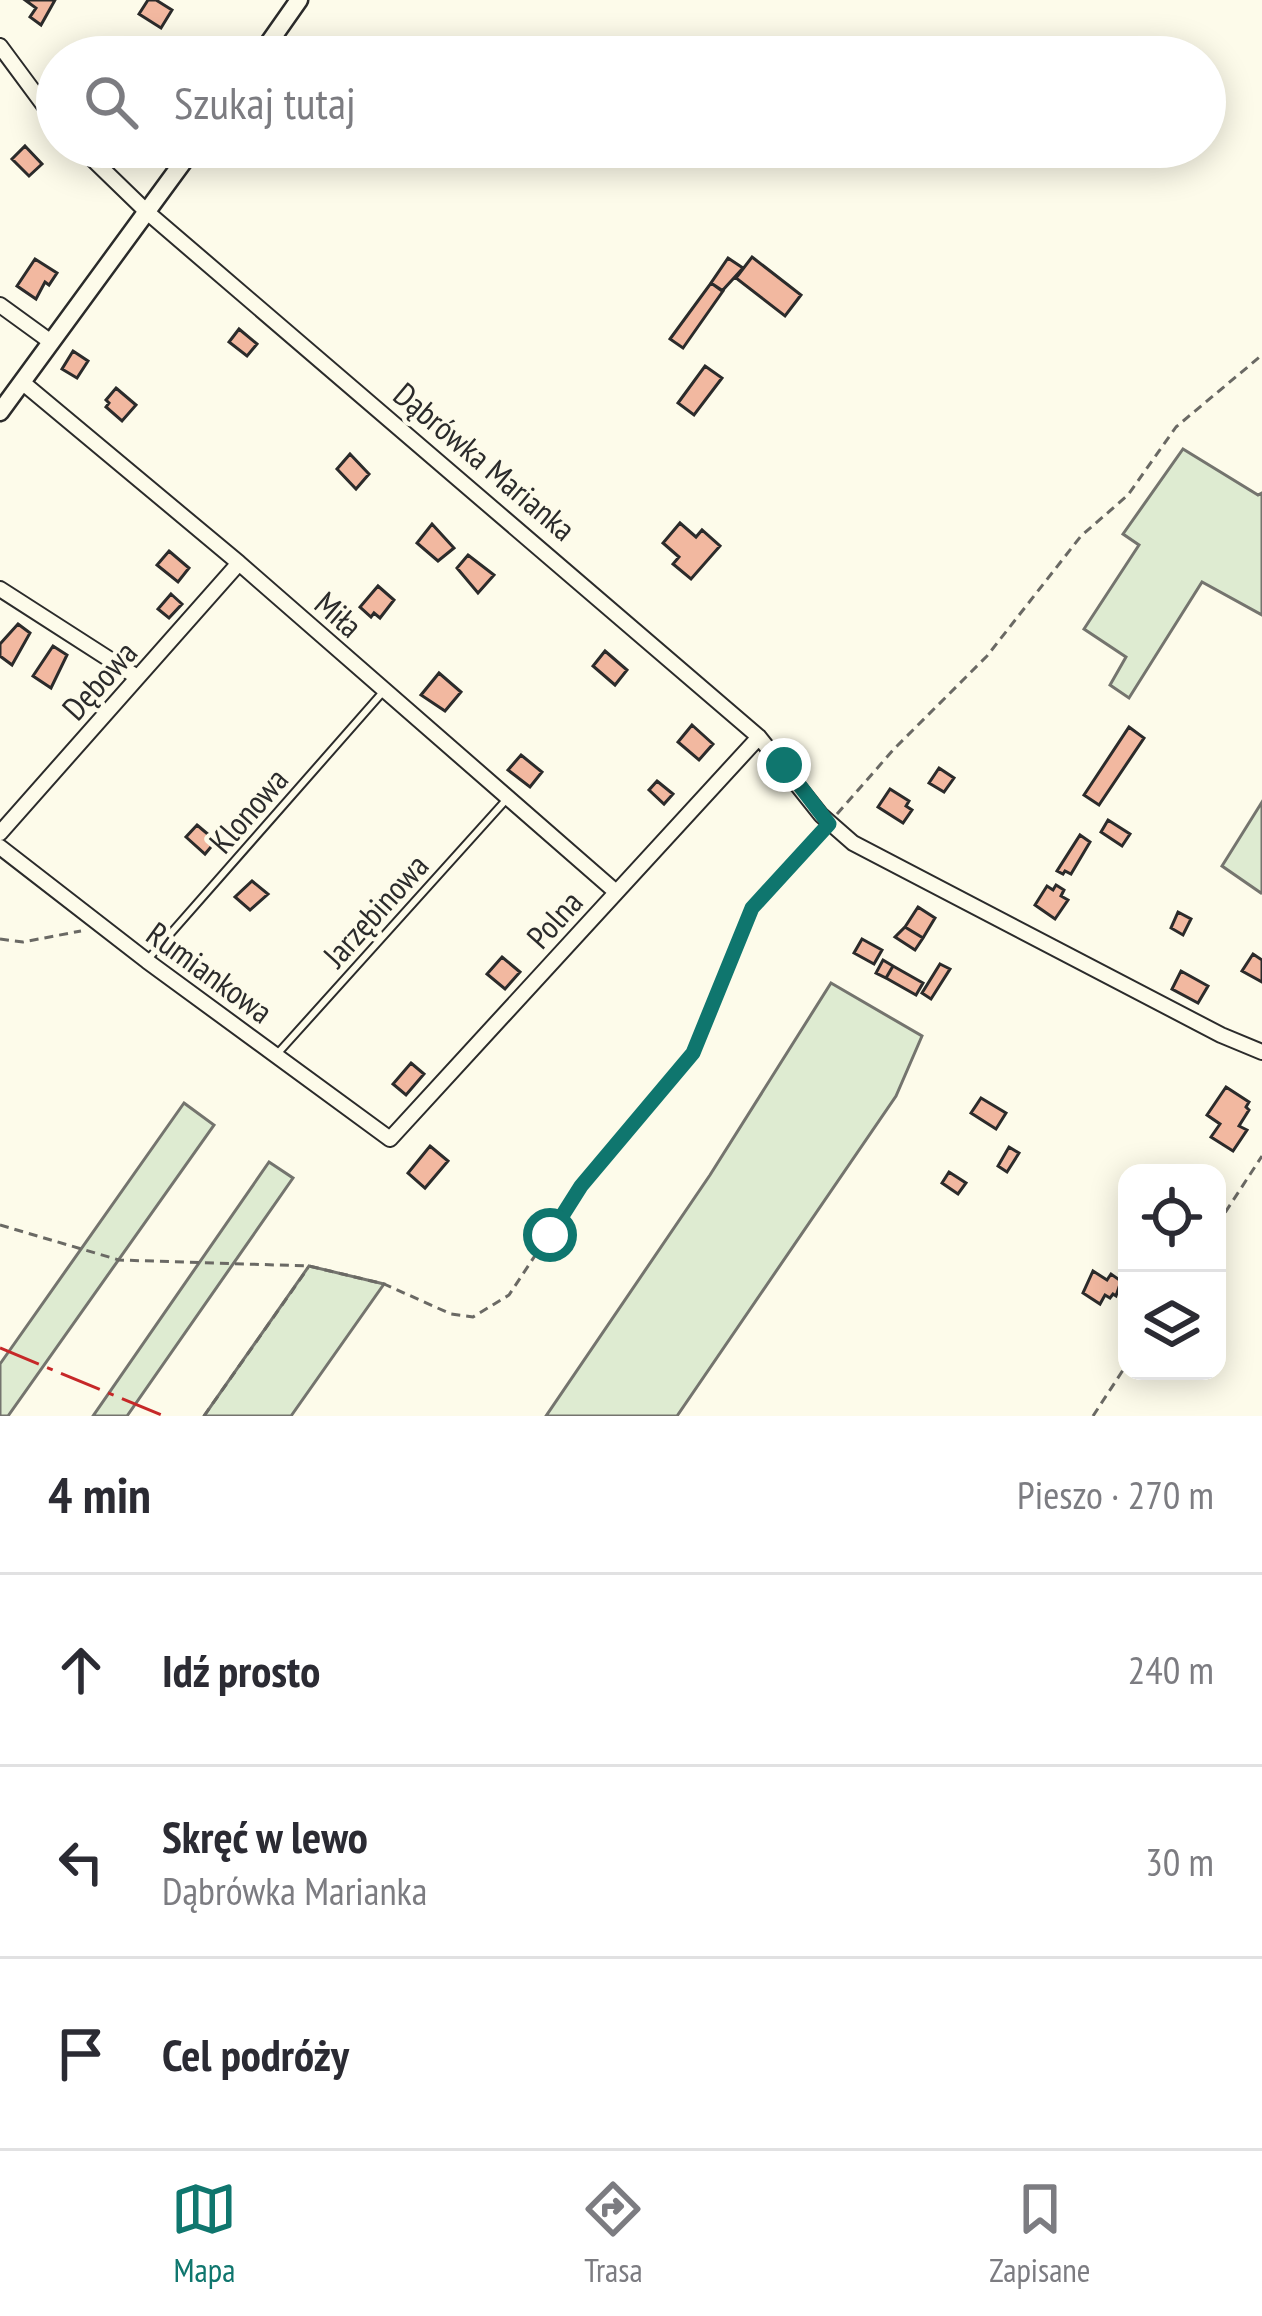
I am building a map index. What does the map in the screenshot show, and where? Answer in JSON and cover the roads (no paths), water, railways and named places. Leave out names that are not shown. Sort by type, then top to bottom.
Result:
[{"type":"street","points":[[273,36],[298,0]]},
{"type":"street","points":[[0,46],[36,95]]},
{"type":"street","name":"Dąbrówka Marianka","points":[[102,168],[147,212],[759,736],[829,824],[853,843],[1262,1052]]},
{"type":"street","points":[[0,412],[179,168]]},
{"type":"street","points":[[0,304],[51,342]]},
{"type":"street","name":"Miła","points":[[22,382],[239,563],[616,892]]},
{"type":"street","name":"Dębowa","points":[[0,833],[239,563]]},
{"type":"street","points":[[0,589],[137,677]]},
{"type":"street","name":"Polna","points":[[390,1139],[759,736]]},
{"type":"street","name":"Rumiankowa","points":[[0,847],[390,1139]]},
{"type":"lane","name":"Klonowa","points":[[147,961],[385,690]]},
{"type":"lane","name":"Jarzębinowa","points":[[278,1054],[509,797]]}]
